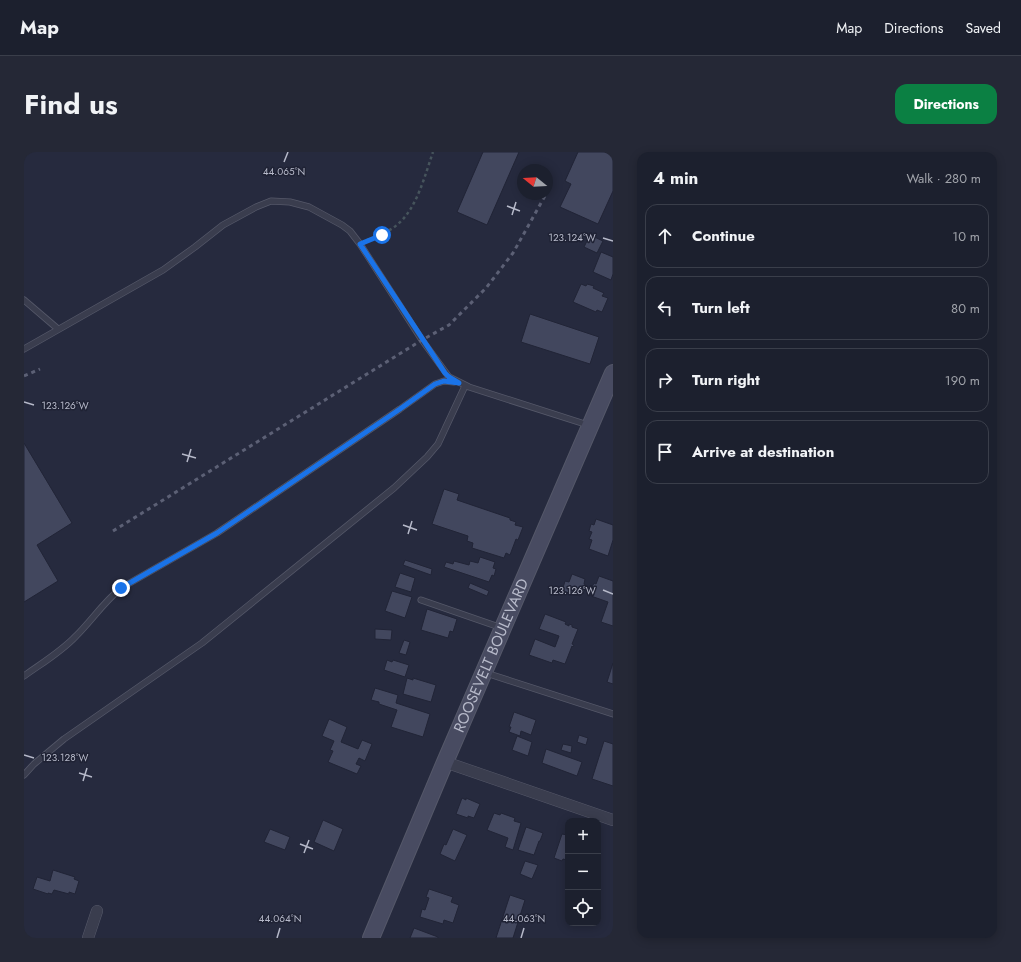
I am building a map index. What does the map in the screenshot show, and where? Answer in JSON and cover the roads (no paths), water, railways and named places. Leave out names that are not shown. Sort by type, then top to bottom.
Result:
[{"type":"main road","name":"ROOSEVELT BOULEVARD","points":[[371,938],[445,762],[613,373]]},
{"type":"street","points":[[445,762],[613,820]]},
{"type":"street","points":[[88,938],[97,911]]},
{"type":"lane","points":[[24,349],[163,270],[223,226],[256,207],[271,201],[290,202],[309,207],[350,231],[449,377],[465,386],[590,425]]},
{"type":"lane","points":[[24,300],[58,329]]},
{"type":"lane","points":[[24,676],[66,646],[108,599],[121,588],[217,533],[435,384],[444,381],[459,383]]},
{"type":"lane","points":[[24,775],[34,764],[64,739],[202,643],[394,488],[427,457],[438,444],[465,386]]},
{"type":"lane","points":[[421,600],[503,629]]},
{"type":"lane","points":[[484,672],[613,714]]},
{"type":"lane","points":[[24,768],[34,764]]},
{"type":"railway","points":[[113,531],[422,340],[449,325],[486,288],[513,253],[543,200]]},
{"type":"railway","points":[[24,376],[40,369]]}]
